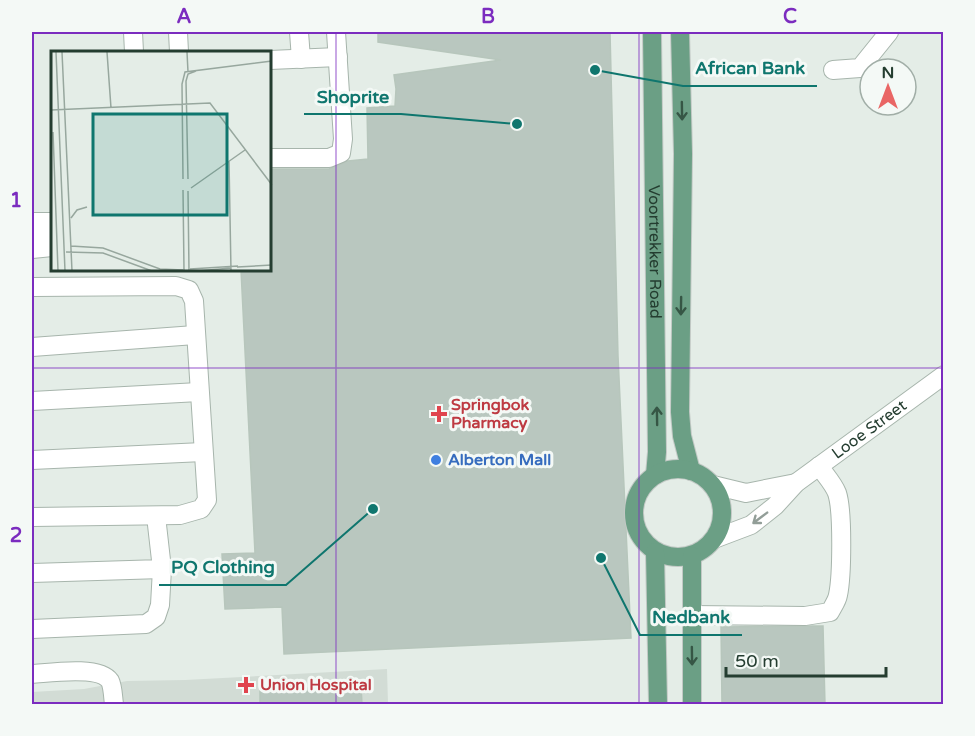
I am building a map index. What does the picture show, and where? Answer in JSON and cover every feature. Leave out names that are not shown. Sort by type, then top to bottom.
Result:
[{"type":"main road","name":"Voortrekker Road","points":[[652,32],[656,475]]},
{"type":"main road","name":"Voortrekker Road","points":[[680,32],[683,153],[680,412],[682,436],[691,471]]},
{"type":"main road","points":[[673,469],[691,471],[703,476],[713,485],[721,502],[722,522],[714,539],[692,556],[673,558],[655,552],[638,535],[633,513],[639,491],[656,475],[673,469]]},
{"type":"main road","points":[[655,552],[658,705]]},
{"type":"main road","points":[[692,556],[692,705]]},
{"type":"street","points":[[133,32],[134,51]]},
{"type":"street","points":[[178,32],[179,51]]},
{"type":"street","points":[[299,32],[301,59]]},
{"type":"street","points":[[272,158],[329,158],[341,153],[343,139],[336,32]]},
{"type":"street","points":[[833,70],[860,68],[889,32]]},
{"type":"street","points":[[272,60],[338,57]]},
{"type":"street","points":[[32,222],[51,222]]},
{"type":"street","points":[[32,229],[51,238]]},
{"type":"street","points":[[32,249],[51,247]]},
{"type":"street","points":[[32,287],[176,286],[189,290],[194,301],[198,393],[207,500],[201,509],[180,515],[32,517]]},
{"type":"street","points":[[32,347],[195,335]]},
{"type":"street","name":"Looe Street","points":[[714,539],[751,525],[775,506],[796,483],[944,375]]},
{"type":"street","points":[[32,401],[198,393]]},
{"type":"street","points":[[32,460],[203,452]]},
{"type":"street","points":[[692,615],[805,616],[830,612],[838,597],[841,534],[838,496],[819,466]]},
{"type":"street","name":"Looe Street","points":[[713,485],[746,493],[796,483]]},
{"type":"street","points":[[32,629],[146,624],[156,617],[160,605],[162,569],[156,516]]},
{"type":"street","points":[[32,573],[162,569]]},
{"type":"street","points":[[32,674],[89,671],[104,675],[110,682],[114,705]]},
{"type":"shaded area","name":"Union Hospital","points":[[387,669],[388,704],[32,704],[32,692],[84,689],[127,681]]},
{"type":"building","points":[[378,32],[610,32],[618,356],[631,638],[284,654],[282,607],[225,609],[222,554],[255,553],[241,272],[272,272],[272,169],[329,169],[348,161],[368,159],[367,108],[395,106],[394,75],[501,60],[378,42]]},
{"type":"building","points":[[823,626],[825,705],[722,705],[721,627]]},
{"type":"building","points":[[361,685],[362,705],[260,705],[260,691]]},
{"type":"place","name":"African Bank","points":[[595,70]]},
{"type":"place","name":"Shoprite","points":[[517,124]]},
{"type":"place","name":"Springbok Pharmacy","points":[[439,414]]},
{"type":"place","name":"Alberton Mall","points":[[436,460]]},
{"type":"place","name":"PQ Clothing","points":[[373,509]]},
{"type":"place","name":"Nedbank","points":[[601,558]]},
{"type":"place","name":"Union Hospital","points":[[246,685]]}]
